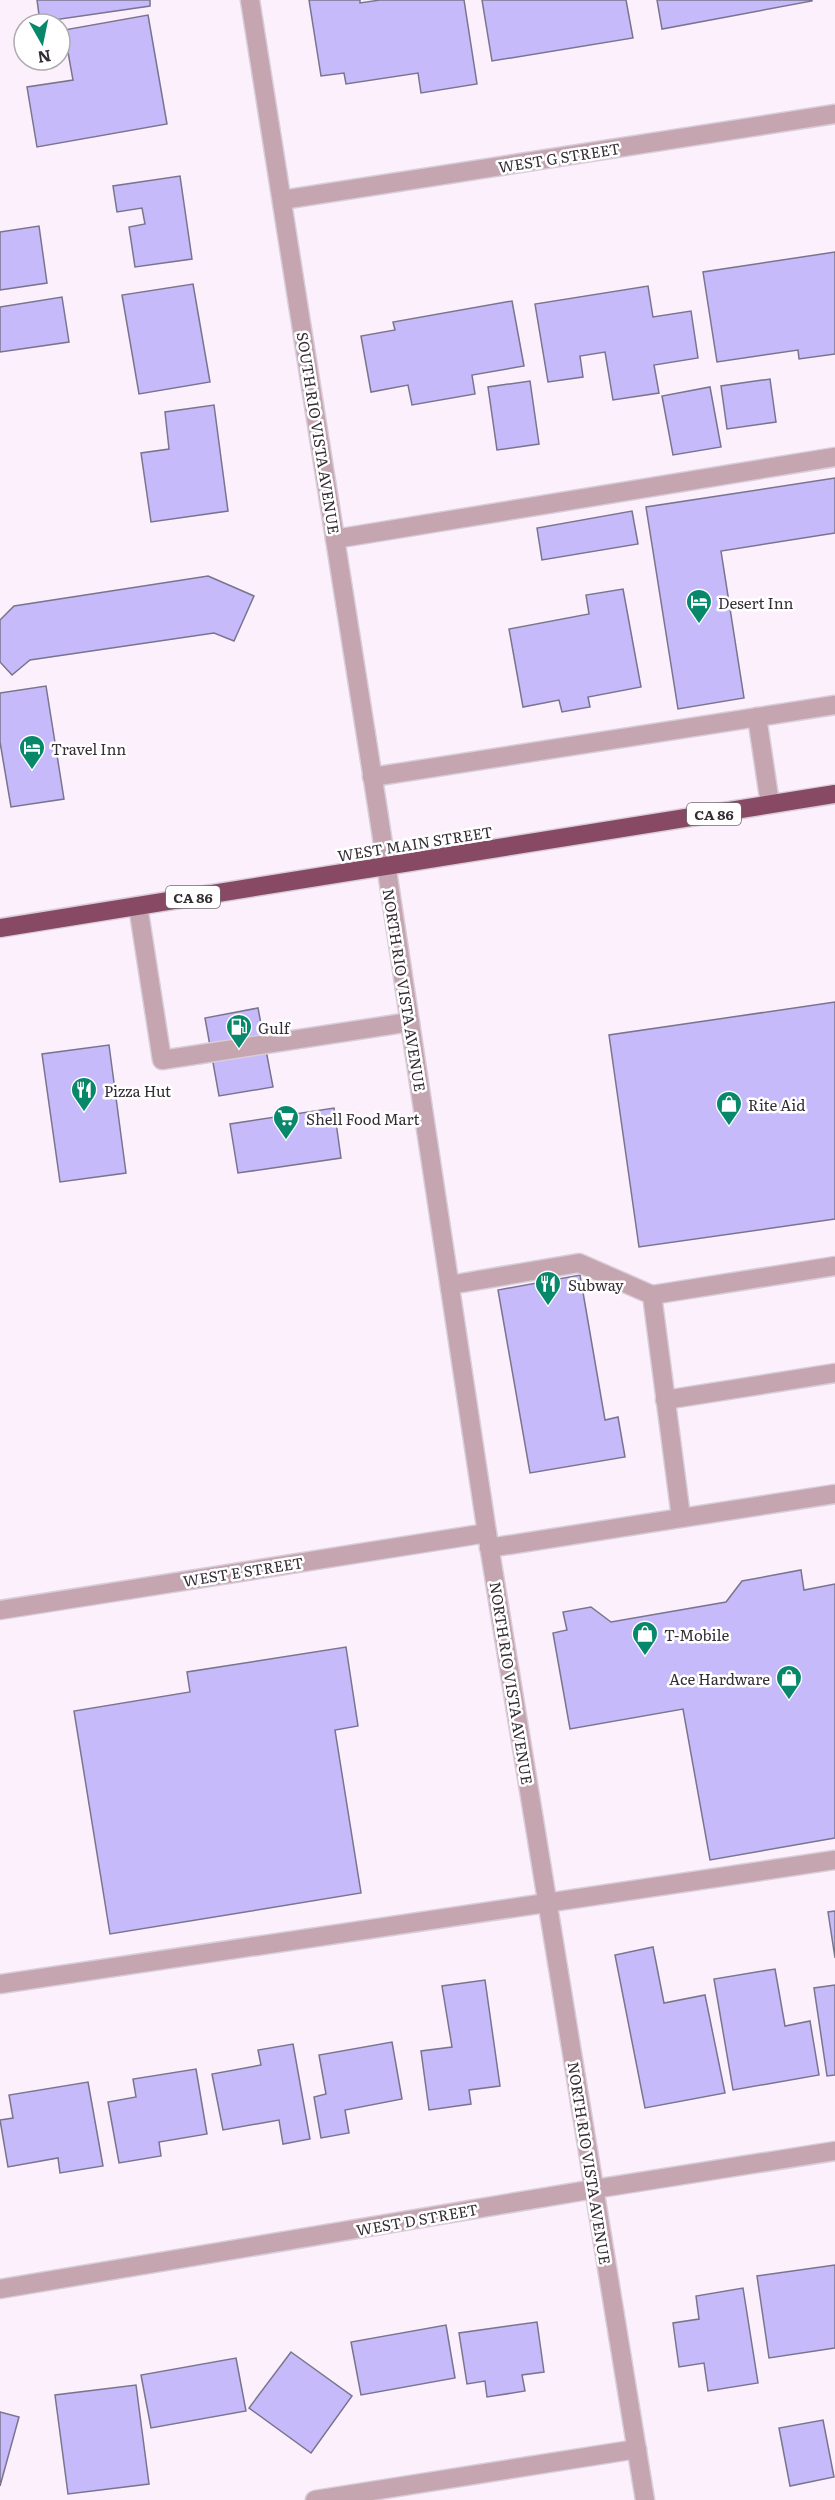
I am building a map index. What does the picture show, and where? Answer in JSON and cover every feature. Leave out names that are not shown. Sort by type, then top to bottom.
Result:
[{"type":"highway","name":"WEST MAIN STREET","points":[[0,928],[835,794]]},
{"type":"street","name":"SOUTH RIO VISTA AVENUE","points":[[250,0],[386,866]]},
{"type":"street","name":"WEST G STREET","points":[[282,200],[835,114]]},
{"type":"street","points":[[335,538],[835,457]]},
{"type":"street","points":[[372,777],[835,705]]},
{"type":"street","points":[[757,717],[770,804]]},
{"type":"street","name":"NORTH RIO VISTA AVENUE","points":[[386,866],[488,1540],[645,2500]]},
{"type":"street","points":[[138,906],[162,1060],[410,1022]]},
{"type":"street","points":[[450,1285],[579,1263],[652,1295],[835,1266]]},
{"type":"street","points":[[652,1295],[681,1517]]},
{"type":"street","points":[[665,1400],[835,1373]]},
{"type":"street","name":"WEST E STREET","points":[[0,1610],[488,1540],[681,1517],[835,1494]]},
{"type":"street","points":[[0,1984],[548,1905],[835,1860]]},
{"type":"street","name":"WEST D STREET","points":[[0,2289],[594,2188],[835,2151]]},
{"type":"street","points":[[315,2500],[637,2449]]},
{"type":"building","points":[[37,0],[150,0],[150,6],[72,17],[72,12],[39,12]]},
{"type":"building","points":[[309,0],[360,0],[360,3],[380,0],[464,0],[477,84],[421,93],[418,73],[346,84],[344,73],[321,76]]},
{"type":"building","points":[[482,0],[626,0],[633,38],[492,61]]},
{"type":"building","points":[[657,0],[812,0],[812,1],[662,29]]},
{"type":"building","points":[[148,15],[167,124],[37,147],[27,87],[73,80],[72,29]]},
{"type":"building","points":[[180,176],[192,259],[135,267],[129,227],[145,224],[142,208],[117,212],[113,186]]},
{"type":"building","points":[[39,226],[47,283],[0,290],[0,232]]},
{"type":"building","points":[[835,252],[835,354],[799,359],[798,350],[717,362],[703,272]]},
{"type":"building","points":[[193,284],[210,382],[139,394],[122,295]]},
{"type":"building","points":[[648,286],[653,317],[691,311],[698,358],[654,365],[659,393],[613,400],[605,352],[580,356],[583,377],[548,382],[535,304]]},
{"type":"building","points":[[62,297],[69,342],[0,352],[0,307]]},
{"type":"building","points":[[512,301],[524,366],[472,375],[475,394],[412,405],[408,385],[371,392],[361,336],[395,330],[393,322]]},
{"type":"building","points":[[770,379],[776,422],[727,429],[721,386]]},
{"type":"building","points":[[530,381],[539,444],[497,450],[488,387]]},
{"type":"building","points":[[710,387],[721,447],[673,455],[662,396]]},
{"type":"building","points":[[214,405],[228,511],[151,522],[141,453],[169,449],[165,412]]},
{"type":"building","name":"Desert Inn","points":[[835,478],[835,533],[721,551],[744,698],[678,709],[646,507]]},
{"type":"building","points":[[632,511],[638,544],[542,560],[537,528]]},
{"type":"building","points":[[208,576],[254,596],[234,641],[214,633],[30,660],[12,675],[0,662],[0,620],[14,606]]},
{"type":"building","points":[[623,589],[641,687],[588,697],[590,707],[562,712],[559,700],[523,707],[509,629],[589,614],[586,595]]},
{"type":"building","name":"Travel Inn","points":[[46,686],[64,799],[11,807],[0,742],[0,693]]},
{"type":"building","name":"Rite Aid","points":[[835,1002],[835,1219],[639,1247],[609,1035]]},
{"type":"building","points":[[258,1008],[273,1087],[219,1096],[205,1018]]},
{"type":"building","name":"Pizza Hut","points":[[109,1045],[126,1173],[60,1182],[42,1054]]},
{"type":"building","name":"Shell Food Mart","points":[[334,1108],[341,1158],[238,1173],[230,1124]]},
{"type":"building","points":[[580,1275],[605,1420],[618,1417],[625,1457],[530,1473],[498,1290]]},
{"type":"building","points":[[801,1570],[804,1590],[835,1584],[835,1838],[710,1860],[683,1709],[570,1729],[553,1633],[567,1630],[563,1612],[591,1607],[611,1622],[726,1602],[742,1581]]},
{"type":"building","points":[[346,1647],[358,1726],[335,1730],[361,1893],[110,1934],[74,1711],[190,1692],[187,1672]]},
{"type":"building","points":[[835,1911],[835,1958],[828,1912]]},
{"type":"building","points":[[653,1947],[664,2003],[705,1995],[725,2093],[645,2108],[615,1955]]},
{"type":"building","points":[[775,1969],[785,2026],[810,2021],[819,2075],[733,2090],[714,1979]]},
{"type":"building","points":[[485,1980],[500,2086],[469,2090],[471,2104],[429,2110],[421,2051],[452,2047],[442,1986]]},
{"type":"building","points":[[835,1985],[835,2075],[827,2076],[814,1988]]},
{"type":"building","points":[[392,2042],[402,2099],[345,2110],[349,2133],[321,2138],[314,2097],[326,2094],[319,2055]]},
{"type":"building","points":[[293,2044],[310,2139],[283,2144],[279,2120],[223,2130],[212,2074],[261,2065],[258,2050]]},
{"type":"building","points":[[196,2069],[207,2134],[159,2142],[161,2156],[119,2163],[108,2102],[136,2097],[133,2079]]},
{"type":"building","points":[[88,2082],[103,2166],[60,2173],[58,2158],[8,2167],[0,2120],[13,2118],[9,2095]]},
{"type":"building","points":[[835,2265],[835,2348],[769,2358],[757,2276]]},
{"type":"building","points":[[743,2288],[758,2383],[708,2391],[704,2363],[679,2367],[673,2323],[699,2319],[696,2296]]},
{"type":"building","points":[[537,2322],[544,2372],[522,2375],[525,2391],[487,2397],[485,2381],[467,2384],[459,2333]]},
{"type":"building","points":[[446,2325],[455,2378],[361,2395],[351,2342]]},
{"type":"building","points":[[291,2352],[352,2396],[311,2453],[249,2408]]},
{"type":"building","points":[[236,2358],[246,2411],[151,2428],[141,2375]]},
{"type":"building","points":[[136,2385],[149,2484],[68,2494],[55,2395]]},
{"type":"building","points":[[0,2412],[19,2417],[0,2486]]},
{"type":"building","points":[[823,2420],[834,2477],[790,2486],[779,2428]]},
{"type":"place","name":"Desert Inn","points":[[699,625]]},
{"type":"place","name":"Travel Inn","points":[[32,771]]},
{"type":"place","name":"Gulf","points":[[239,1050]]},
{"type":"place","name":"Pizza Hut","points":[[84,1113]]},
{"type":"place","name":"Rite Aid","points":[[729,1127]]},
{"type":"place","name":"Shell Food Mart","points":[[286,1141]]},
{"type":"place","name":"Subway","points":[[548,1307]]},
{"type":"place","name":"T-Mobile","points":[[645,1657]]},
{"type":"place","name":"Ace Hardware","points":[[789,1701]]}]
